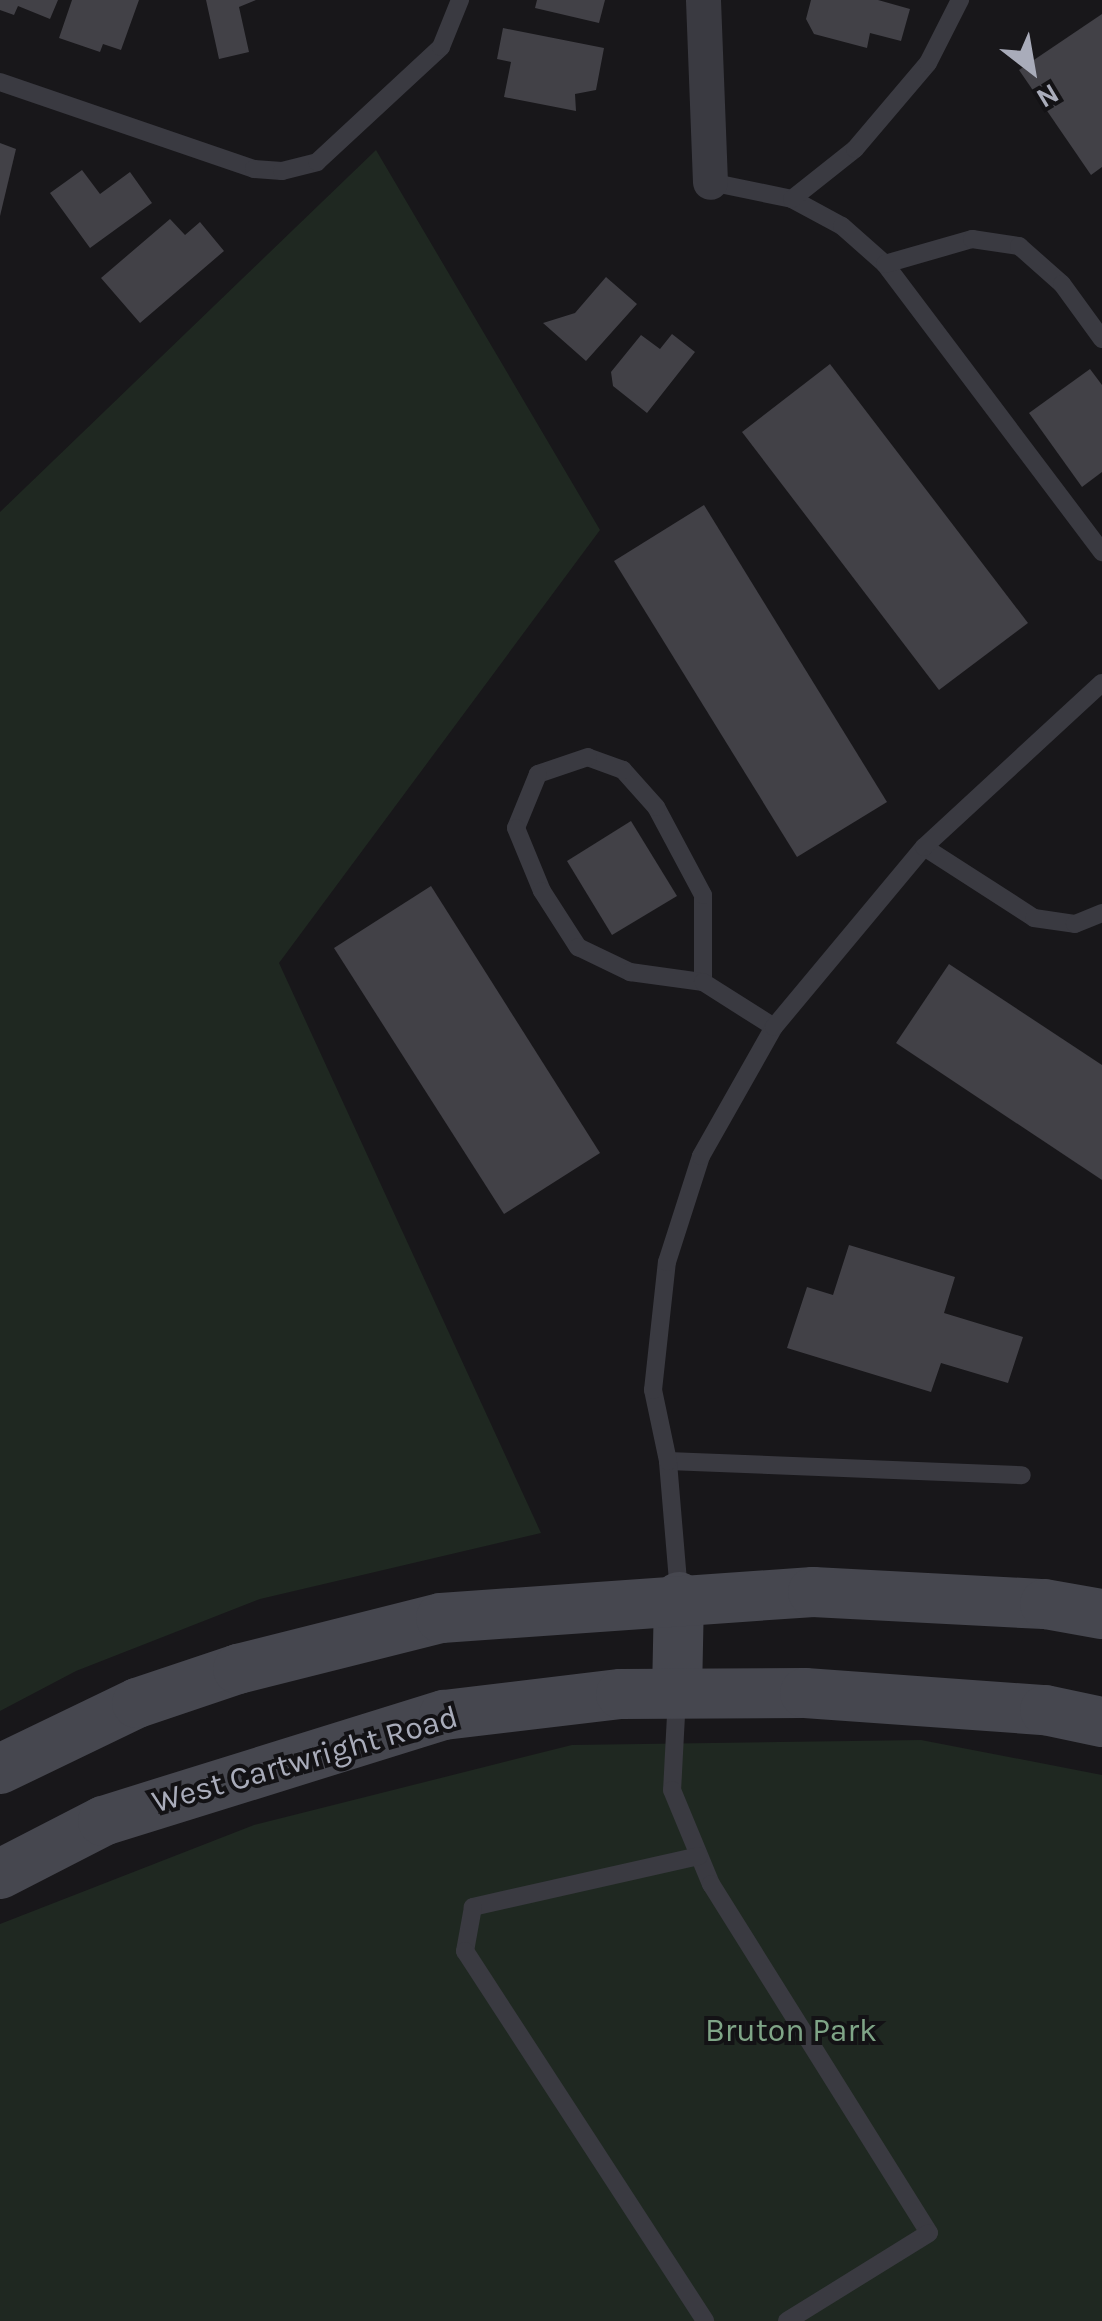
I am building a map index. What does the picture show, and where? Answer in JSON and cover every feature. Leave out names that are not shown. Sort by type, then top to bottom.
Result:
[{"type":"main road","points":[[0,1769],[137,1703],[238,1669],[441,1618],[679,1597],[814,1592],[1045,1604],[1102,1614]]},
{"type":"main road","points":[[677,1693],[679,1597]]},
{"type":"main road","name":"West Cartwright Road","points":[[0,1874],[103,1822],[444,1715],[677,1693],[824,1694],[1044,1710],[1102,1722]]},
{"type":"street","points":[[702,0],[710,182]]},
{"type":"lane","points":[[0,82],[254,169],[282,172],[317,162],[441,47],[460,0]]},
{"type":"lane","points":[[792,199],[855,149],[916,78],[960,0]]},
{"type":"lane","points":[[710,182],[792,199],[842,226],[885,264],[1102,552]]},
{"type":"lane","points":[[885,264],[972,239],[1019,246],[1062,284],[1102,339]]},
{"type":"lane","points":[[679,1597],[668,1461],[653,1390],[667,1262],[702,1156],[774,1027],[924,848],[1102,684]]},
{"type":"lane","points":[[703,982],[703,895],[656,807],[623,770],[588,756],[538,774],[516,828],[542,891],[578,947],[630,972],[703,982],[774,1027]]},
{"type":"lane","points":[[924,848],[1034,918],[1075,924],[1102,913]]},
{"type":"lane","points":[[668,1461],[1022,1475]]},
{"type":"lane","points":[[677,1693],[672,1790],[699,1856],[929,2233],[788,2321]]},
{"type":"lane","points":[[699,1856],[473,1906],[465,1951],[705,2321]]},
{"type":"green space","points":[[376,150],[600,530],[279,963],[541,1533],[260,1599],[76,1671],[0,1711],[0,512]]},
{"type":"green space","name":"Bruton Park","points":[[921,1740],[1102,1775],[1102,2321],[0,2321],[0,1924],[254,1825],[572,1745]]},
{"type":"building","points":[[0,0],[58,0],[50,19],[18,6],[14,15],[0,10]]},
{"type":"building","points":[[72,0],[139,0],[121,50],[103,44],[100,52],[59,38]]},
{"type":"building","points":[[206,0],[256,0],[239,7],[249,52],[219,59]]},
{"type":"building","points":[[537,0],[605,0],[599,23],[535,8]]},
{"type":"building","points":[[811,0],[878,0],[910,9],[901,41],[870,33],[867,48],[814,34],[806,19]]},
{"type":"building","points":[[1102,14],[1102,167],[1091,175],[1019,70]]},
{"type":"building","points":[[503,28],[604,48],[596,90],[575,94],[576,111],[504,97],[511,62],[497,59]]},
{"type":"building","points":[[0,143],[16,149],[0,216]]},
{"type":"building","points":[[82,170],[100,194],[130,172],[152,203],[90,248],[50,193]]},
{"type":"building","points":[[170,219],[185,235],[200,222],[224,251],[140,323],[101,278]]},
{"type":"building","points":[[606,277],[637,304],[586,361],[543,323],[575,313]]},
{"type":"building","points":[[672,334],[695,352],[647,413],[613,386],[611,372],[641,335],[660,349]]},
{"type":"building","points":[[830,364],[1028,623],[939,690],[742,432]]},
{"type":"building","points":[[1090,369],[1102,385],[1102,472],[1082,487],[1029,413]]},
{"type":"building","points":[[704,505],[887,802],[797,857],[614,561]]},
{"type":"building","points":[[631,821],[677,896],[612,935],[567,861]]},
{"type":"building","points":[[431,886],[600,1153],[504,1214],[334,948]]},
{"type":"building","points":[[949,964],[1102,1065],[1102,1180],[896,1043]]},
{"type":"building","points":[[849,1245],[955,1277],[944,1313],[1023,1337],[1008,1383],[941,1363],[931,1392],[787,1348],[807,1287],[833,1295]]}]
